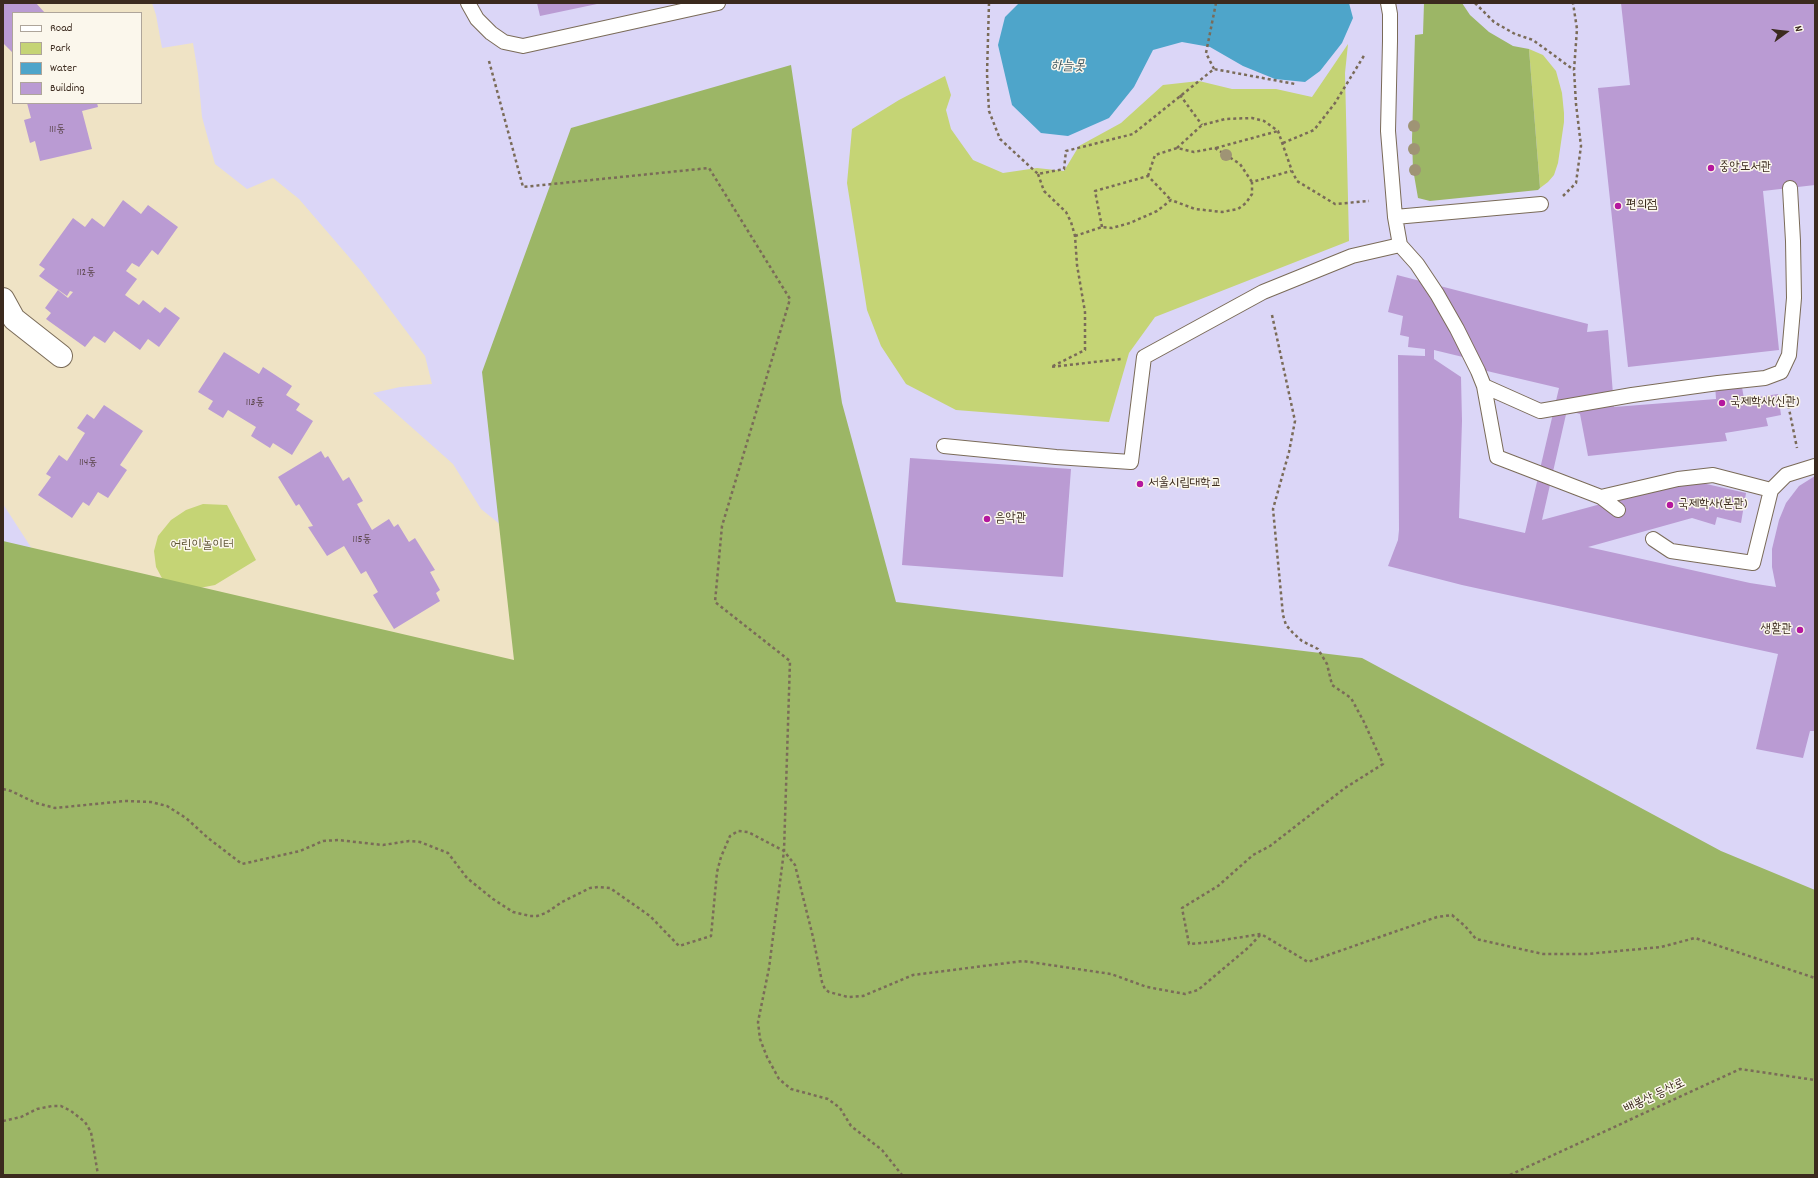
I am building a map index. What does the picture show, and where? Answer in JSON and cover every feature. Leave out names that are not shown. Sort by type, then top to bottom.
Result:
[{"type":"street","points":[[3,299],[14,319],[61,356]]},
{"type":"lane","points":[[468,3],[477,19],[491,33],[504,42],[523,46],[718,3]]},
{"type":"lane","points":[[1388,3],[1390,14],[1388,131],[1395,217],[1400,246],[1417,264],[1437,294],[1457,329],[1484,386],[1497,457],[1600,498],[1618,510]]},
{"type":"lane","points":[[1484,386],[1540,412],[1632,395],[1765,378],[1781,372],[1789,355],[1794,298],[1790,188]]},
{"type":"lane","points":[[1395,217],[1542,204]]},
{"type":"lane","points":[[944,446],[1056,457],[1131,462],[1144,357],[1263,292],[1352,256],[1400,246]]},
{"type":"lane","points":[[1654,539],[1671,551],[1753,563],[1771,490],[1786,475],[1808,467]]},
{"type":"lane","points":[[1600,498],[1678,479],[1713,475],[1771,490]]},
{"type":"path","points":[[989,3],[987,74],[989,111],[1000,139],[1038,174],[1044,191],[1066,212],[1075,236],[1077,265],[1085,312],[1085,350],[1051,367],[1144,357]]},
{"type":"path","points":[[1214,69],[1206,53],[1216,3]]},
{"type":"path","points":[[1475,3],[1494,22],[1515,34],[1533,40],[1574,70]]},
{"type":"path","points":[[1542,204],[1559,201],[1576,183],[1581,146],[1574,70],[1577,29],[1573,3]]},
{"type":"path","points":[[477,19],[523,187],[709,168],[790,299],[722,526],[715,602],[790,661],[784,851],[770,968],[758,1022],[760,1039],[767,1057],[779,1079],[791,1089],[828,1099],[840,1108],[851,1126],[882,1150],[902,1175]]},
{"type":"path","points":[[1283,143],[1314,130],[1335,103],[1369,47]]},
{"type":"path","points":[[1038,174],[1064,169],[1066,151],[1133,134],[1214,69],[1295,84]]},
{"type":"path","points":[[1180,95],[1202,125]]},
{"type":"path","points":[[1148,176],[1155,155],[1177,148],[1202,125],[1225,119],[1252,118],[1264,121],[1278,131],[1297,182],[1335,204],[1370,201]]},
{"type":"path","points":[[1177,148],[1194,152],[1215,148],[1278,131]]},
{"type":"path","points":[[1148,176],[1171,200],[1195,209],[1222,212],[1238,208],[1246,203],[1252,194],[1252,182],[1240,164],[1215,148]]},
{"type":"path","points":[[1252,182],[1292,171]]},
{"type":"path","points":[[1102,227],[1095,191],[1148,176]]},
{"type":"path","points":[[1075,236],[1102,227],[1112,228],[1130,223],[1157,211],[1171,200]]},
{"type":"path","points":[[1270,310],[1295,421],[1289,452],[1273,509],[1283,616],[1286,625],[1293,633],[1302,641],[1318,649],[1327,664],[1332,686],[1351,698],[1364,722],[1383,764],[1345,788],[1270,846],[1253,855],[1218,886],[1182,908],[1189,944],[1261,934],[1308,962],[1437,917],[1452,915],[1465,926],[1476,939],[1543,954],[1587,954],[1661,947],[1695,938],[1815,978]]},
{"type":"path","points":[[1781,372],[1808,467]]},
{"type":"path","points":[[3,789],[11,791],[36,804],[55,808],[125,801],[151,802],[167,806],[186,818],[208,838],[242,864],[300,851],[323,842],[338,840],[383,845],[409,841],[420,842],[448,853],[467,878],[493,899],[513,912],[530,916],[538,916],[546,914],[562,902],[590,888],[610,888],[650,916],[679,946],[711,936],[717,872],[721,857],[730,836],[738,831],[748,832],[784,851],[791,859],[798,874],[825,989],[829,992],[848,997],[863,996],[913,975],[1023,961],[1111,974],[1147,987],[1185,994],[1198,990],[1249,948],[1261,934]]},
{"type":"path","name":"배봉산 등산로","points":[[1510,1175],[1740,1069],[1815,1080]]},
{"type":"path","points":[[3,1121],[21,1117],[37,1110],[52,1106],[61,1106],[72,1111],[85,1122],[91,1132],[98,1175]]},
{"type":"shaded area","name":"서울시립대학교","points":[[152,3],[1815,3],[1815,979],[3,797],[3,504],[34,552],[528,733],[522,542],[481,509],[453,464],[373,393],[400,387],[432,384],[425,356],[361,271],[299,199],[273,178],[247,189],[215,164],[202,117],[198,74],[193,43],[162,48],[156,15]]},
{"type":"green space","points":[[1424,3],[1462,3],[1470,15],[1489,32],[1513,46],[1529,49],[1540,188],[1538,190],[1430,201],[1418,198],[1413,169],[1412,139],[1415,35],[1423,34]]},
{"type":"green space","points":[[1348,44],[1345,73],[1349,241],[1155,317],[1129,353],[1109,422],[956,410],[906,384],[881,346],[867,310],[847,183],[852,129],[899,100],[945,76],[951,95],[946,110],[951,129],[973,160],[1003,173],[1037,168],[1064,171],[1079,146],[1121,123],[1163,85],[1199,81],[1232,89],[1276,89],[1312,97]]},
{"type":"green space","points":[[1529,49],[1543,55],[1556,71],[1562,93],[1564,113],[1558,163],[1554,175],[1540,188]]},
{"type":"green space","points":[[791,65],[842,403],[896,602],[1362,658],[1721,851],[1815,890],[1815,1175],[3,1175],[3,541],[514,660],[482,372],[571,128]]},
{"type":"green space","name":"어린이놀이터","points":[[203,504],[227,505],[256,560],[215,585],[189,590],[164,582],[156,567],[154,551],[158,536],[171,520],[186,510]]},
{"type":"water","name":"하늘못","points":[[1019,3],[1349,3],[1353,18],[1342,43],[1320,71],[1305,82],[1275,79],[1243,66],[1210,47],[1182,42],[1153,50],[1134,87],[1109,118],[1068,136],[1041,133],[1012,105],[998,45],[1005,17]]},
{"type":"building","points":[[3,3],[36,3],[44,12],[12,12],[12,52],[3,43]]},
{"type":"building","points":[[537,3],[596,3],[597,4],[540,16]]},
{"type":"building","name":"중앙도서관","points":[[1621,3],[1815,3],[1815,185],[1763,191],[1779,350],[1628,367],[1598,88],[1630,85]]},
{"type":"building","points":[[27,104],[97,104],[98,107],[82,111],[92,149],[40,161],[35,141],[30,143],[24,120],[31,118]]},
{"type":"building","points":[[123,200],[141,214],[148,205],[178,227],[158,255],[152,250],[139,267],[132,263],[126,271],[137,279],[125,295],[139,305],[143,300],[160,313],[165,307],[180,318],[159,347],[148,339],[140,350],[114,331],[105,343],[94,336],[85,347],[46,319],[51,313],[45,308],[58,290],[68,298],[73,292],[70,291],[67,296],[39,276],[45,269],[39,265],[73,218],[85,227],[92,218],[104,227]]},
{"type":"building","points":[[1397,275],[1588,324],[1587,332],[1608,330],[1614,407],[1716,399],[1715,384],[1741,381],[1744,399],[1778,394],[1781,415],[1766,418],[1768,426],[1725,433],[1727,441],[1588,456],[1580,414],[1567,410],[1542,520],[1689,480],[1746,493],[1741,523],[1717,517],[1715,525],[1692,518],[1588,547],[1750,583],[1776,587],[1772,567],[1772,549],[1779,520],[1786,503],[1799,486],[1815,476],[1815,731],[1810,731],[1803,758],[1756,749],[1778,654],[1462,585],[1388,566],[1398,540],[1399,530],[1398,355],[1425,356],[1425,349],[1408,347],[1409,337],[1400,335],[1403,316],[1388,312]],"holes":[[[1434,350],[1467,358],[1470,367],[1559,388],[1525,533],[1459,518],[1462,421],[1461,377],[1434,359]]]},
{"type":"building","points":[[224,352],[259,374],[263,367],[292,386],[286,395],[300,404],[296,410],[313,421],[292,455],[273,443],[270,448],[251,436],[256,427],[228,410],[223,418],[208,409],[213,401],[198,392]]},
{"type":"building","points":[[104,405],[143,431],[120,465],[127,470],[108,498],[98,492],[89,506],[83,502],[72,518],[38,495],[51,477],[46,474],[59,455],[67,461],[85,433],[77,428],[87,414],[94,419]]},
{"type":"building","points":[[321,451],[325,458],[328,456],[343,481],[349,477],[363,501],[357,504],[372,530],[389,519],[394,527],[398,524],[409,542],[415,538],[435,570],[430,572],[440,590],[436,593],[440,601],[394,629],[373,595],[378,592],[366,571],[361,574],[344,546],[327,556],[308,527],[313,526],[299,504],[296,506],[278,477]]},
{"type":"building","name":"음악관","points":[[910,458],[1071,469],[1063,577],[902,565]]},
{"type":"place","name":"중앙도서관","points":[[1711,168]]},
{"type":"place","name":"편의점","points":[[1618,206]]},
{"type":"place","name":"국제학사(신관)","points":[[1722,403]]},
{"type":"place","name":"서울시립대학교","points":[[1140,484]]},
{"type":"place","name":"국제학사(본관)","points":[[1670,505]]},
{"type":"place","name":"음악관","points":[[987,519]]},
{"type":"place","name":"생활관","points":[[1800,630]]}]
